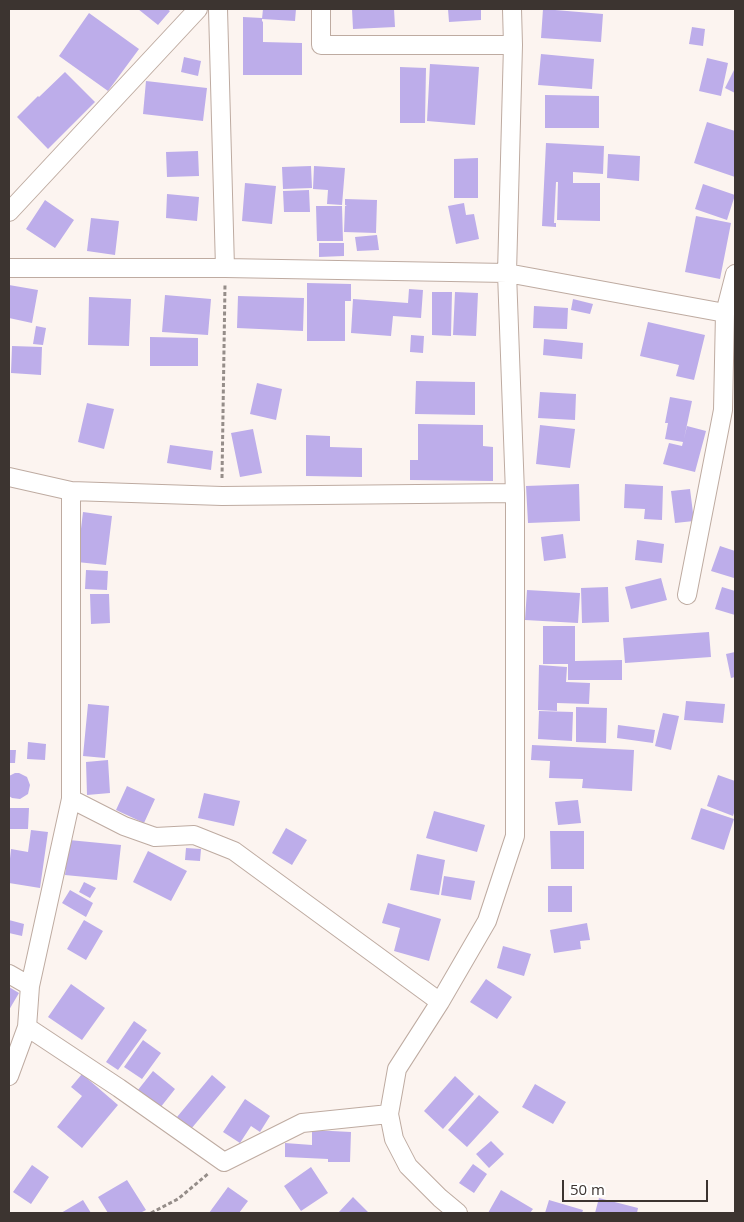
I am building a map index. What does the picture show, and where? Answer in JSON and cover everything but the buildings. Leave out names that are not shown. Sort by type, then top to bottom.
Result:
[{"type":"street","points":[[9,212],[198,9]]},
{"type":"street","points":[[218,9],[225,268]]},
{"type":"street","points":[[321,9],[321,45],[513,45]]},
{"type":"street","points":[[458,1213],[408,1166],[394,1139],[389,1114],[397,1069],[440,1002],[487,921],[515,836],[516,494],[507,273],[513,45],[512,9]]},
{"type":"street","points":[[9,268],[225,268],[507,273],[725,312]]},
{"type":"street","points":[[687,594],[723,410],[725,312],[735,274]]},
{"type":"street","points":[[9,477],[70,491],[222,496],[516,494]]},
{"type":"street","points":[[9,1076],[27,1027],[30,986],[71,799],[70,491]]},
{"type":"street","points":[[71,799],[124,826],[155,837],[194,834],[234,851],[440,1002]]},
{"type":"street","points":[[9,974],[30,986]]},
{"type":"street","points":[[27,1027],[119,1088],[224,1162],[302,1123],[389,1114]]},
{"type":"path","points":[[222,496],[225,268]]},
{"type":"path","points":[[151,1213],[178,1198],[224,1162]]}]
